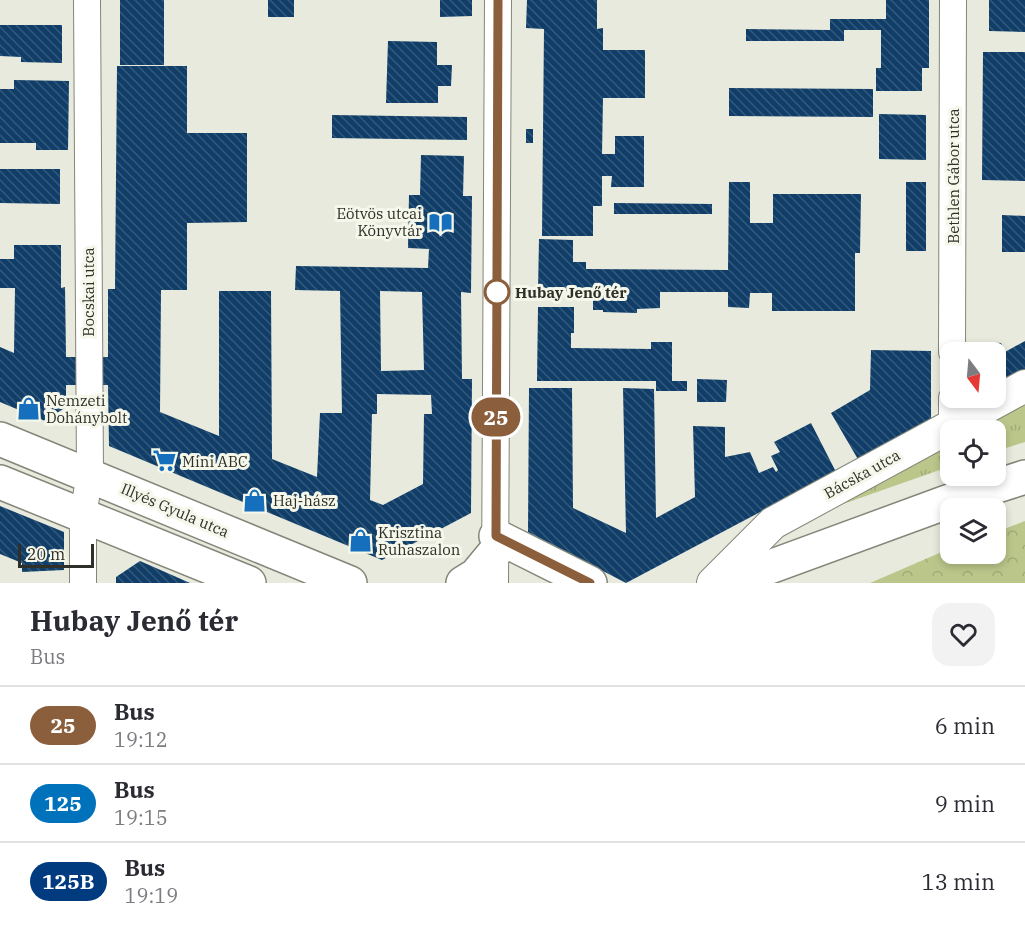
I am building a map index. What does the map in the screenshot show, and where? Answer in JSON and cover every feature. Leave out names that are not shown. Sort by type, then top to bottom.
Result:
[{"type":"main road","name":"Illyés Gyula utca","points":[[0,439],[90,474],[350,583]]},
{"type":"main road","points":[[725,583],[948,502],[1025,477]]},
{"type":"main road","points":[[0,482],[249,583]]},
{"type":"main road","points":[[463,583],[496,557],[590,583]]},
{"type":"street","name":"Bocskai utca","points":[[83,583],[83,515],[90,474],[87,0]]},
{"type":"street","points":[[496,557],[498,0]]},
{"type":"street","name":"Bethlen Gábor utca","points":[[952,342],[953,0]]},
{"type":"street","name":"Bácska utca","points":[[725,583],[773,523],[952,411],[1025,386]]},
{"type":"green space","points":[[1025,403],[1025,442],[1006,448],[1006,420],[990,420]]},
{"type":"green space","points":[[940,445],[940,470],[803,518]]},
{"type":"green space","points":[[1025,521],[1025,583],[870,583],[940,553],[940,564],[1006,564],[1006,528]]},
{"type":"building","points":[[120,0],[164,0],[164,65],[120,65]]},
{"type":"building","points":[[268,0],[294,0],[294,17],[268,17]]},
{"type":"building","points":[[440,0],[472,0],[472,16],[440,17]]},
{"type":"building","points":[[527,0],[597,0],[597,29],[603,28],[603,50],[645,50],[645,98],[603,98],[602,154],[615,154],[615,136],[644,136],[644,187],[611,187],[612,176],[602,176],[602,206],[593,206],[593,236],[542,236],[544,29],[526,28]]},
{"type":"building","points":[[886,0],[929,0],[929,68],[922,68],[922,91],[876,91],[876,68],[881,68],[881,30],[844,30],[844,41],[746,41],[746,29],[830,30],[830,19],[886,19]]},
{"type":"building","points":[[989,0],[1025,0],[1025,32],[989,31]]},
{"type":"building","points":[[0,25],[62,25],[62,63],[21,62],[21,57],[0,56]]},
{"type":"building","points":[[388,41],[437,42],[437,65],[452,65],[451,86],[438,86],[438,103],[386,103]]},
{"type":"building","points":[[983,52],[1025,52],[1025,181],[982,180]]},
{"type":"building","points":[[117,66],[187,66],[187,133],[247,133],[247,222],[187,223],[187,290],[161,290],[160,412],[219,436],[219,291],[271,291],[272,459],[317,477],[320,413],[342,413],[340,291],[295,290],[296,266],[428,268],[429,249],[408,248],[409,195],[420,195],[421,155],[464,156],[463,196],[472,196],[471,293],[461,292],[462,379],[472,379],[471,513],[382,560],[109,446],[108,385],[66,385],[66,407],[45,421],[0,402],[0,347],[14,353],[15,288],[0,288],[0,259],[14,259],[14,245],[61,245],[61,288],[65,287],[66,357],[108,357],[108,289],[115,289]],"holes":[[[380,291],[422,292],[424,370],[381,371]],[[377,394],[431,395],[432,414],[424,414],[423,484],[383,505],[370,500],[372,414],[377,414]]]},
{"type":"building","points":[[14,80],[69,81],[68,150],[36,150],[36,143],[0,143],[0,89],[14,89]]},
{"type":"building","points":[[729,88],[873,89],[873,117],[729,116]]},
{"type":"building","points":[[879,114],[926,115],[926,160],[879,159]]},
{"type":"building","points":[[332,115],[467,117],[467,140],[332,138]]},
{"type":"building","points":[[526,129],[533,129],[533,143],[526,143]]},
{"type":"building","points":[[0,169],[60,169],[60,204],[0,203]]},
{"type":"building","points":[[729,182],[750,182],[750,223],[773,223],[773,194],[861,194],[860,253],[855,253],[855,311],[772,311],[772,293],[750,293],[749,308],[728,307],[728,292],[660,292],[660,308],[637,309],[637,313],[603,312],[603,310],[593,310],[593,291],[538,291],[539,239],[573,240],[573,262],[586,262],[586,269],[728,270]]},
{"type":"building","points":[[906,182],[926,182],[926,251],[906,251]]},
{"type":"building","points":[[614,203],[712,204],[712,214],[614,214]]},
{"type":"building","points":[[1002,215],[1025,216],[1025,252],[1002,252]]},
{"type":"building","points":[[538,307],[574,307],[574,333],[571,333],[571,348],[651,349],[651,342],[672,342],[672,381],[687,381],[687,391],[656,391],[656,381],[537,381]]},
{"type":"building","points":[[1025,341],[1025,373],[1006,383],[1006,351]]},
{"type":"building","points":[[871,350],[931,351],[931,422],[859,461],[831,413],[870,390]]},
{"type":"building","points":[[697,379],[727,380],[726,402],[697,402]]},
{"type":"building","points":[[529,388],[572,388],[573,508],[626,533],[623,388],[654,389],[656,518],[695,497],[693,426],[725,427],[725,457],[750,452],[759,473],[773,467],[776,472],[778,470],[771,456],[780,452],[774,442],[811,423],[836,472],[626,583],[528,532]]},
{"type":"building","points":[[0,506],[64,532],[64,570],[22,572],[22,563],[0,554]]},
{"type":"building","points":[[140,561],[190,583],[116,583],[116,577]]},
{"type":"bus line","name":"25","points":[[498,0],[496,536],[590,583]]},
{"type":"place","name":"Eötvös utcai Könyvtár","points":[[440,222]]},
{"type":"place","name":"Hubay Jenő tér","points":[[497,292]]},
{"type":"place","name":"Nemzeti Dohánybolt","points":[[28,409]]},
{"type":"place","name":"Mini ABC","points":[[164,461]]},
{"type":"place","name":"Haj-hász","points":[[255,500]]},
{"type":"place","name":"Krisztina Ruhaszalon","points":[[360,541]]}]
